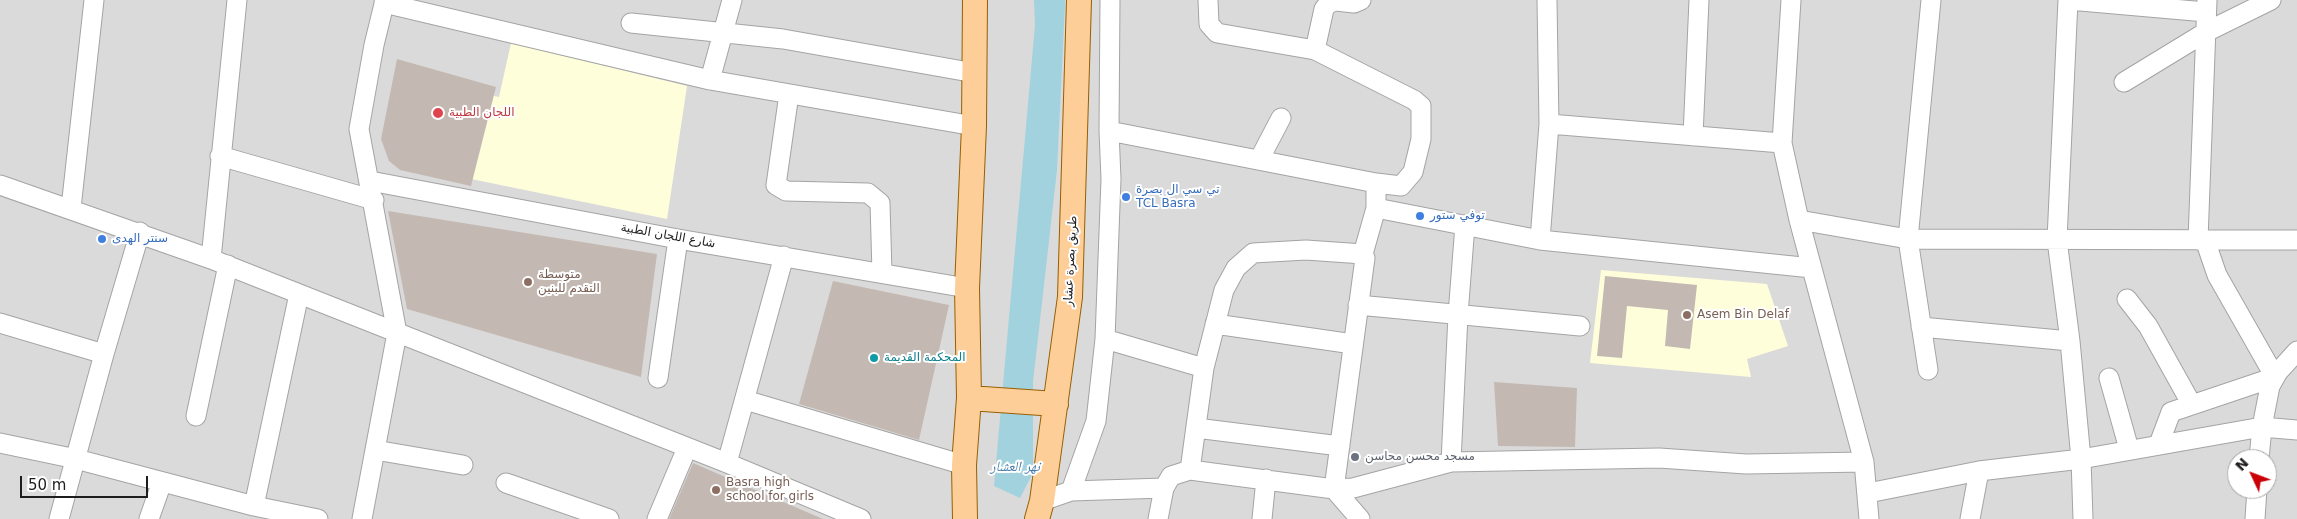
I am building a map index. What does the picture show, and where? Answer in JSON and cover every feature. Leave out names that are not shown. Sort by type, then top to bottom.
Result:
[{"type":"main road","points":[[964,518],[964,465],[977,398],[966,288],[974,126],[975,0]]},
{"type":"main road","name":"طريق بصرة عشار","points":[[1039,510],[1049,403],[1070,297],[1079,0]]},
{"type":"main road","points":[[977,398],[1049,403]]},
{"type":"street","points":[[71,208],[94,0]]},
{"type":"street","points":[[196,416],[219,262],[220,156],[237,0]]},
{"type":"street","points":[[710,80],[732,0]]},
{"type":"street","points":[[1071,491],[1096,421],[1106,339],[1111,179],[1109,131],[1110,0]]},
{"type":"street","points":[[1109,131],[1376,183],[1401,186],[1413,172],[1421,139],[1421,106],[1414,100],[1315,50],[1217,33],[1209,24],[1208,0]]},
{"type":"street","points":[[1315,50],[1324,9],[1329,3],[1336,1],[1354,3],[1361,0]]},
{"type":"street","points":[[1540,240],[1548,124],[1547,0]]},
{"type":"street","points":[[1694,136],[1699,0]]},
{"type":"street","points":[[1791,0],[1782,143],[1799,220],[1864,462],[1869,519]]},
{"type":"street","points":[[1928,370],[1908,239],[1931,0]]},
{"type":"street","points":[[2083,519],[2070,341],[2057,240],[2068,0],[2206,6],[2202,240],[2217,275],[2275,377]]},
{"type":"street","points":[[2124,82],[2206,32],[2271,0]]},
{"type":"street","points":[[362,519],[397,333],[374,200],[359,129],[374,45],[385,2],[710,80],[974,126]]},
{"type":"street","points":[[631,23],[783,39],[975,73]]},
{"type":"street","points":[[789,94],[776,185],[786,191],[868,193],[880,203],[882,273]]},
{"type":"street","points":[[1259,160],[1281,118]]},
{"type":"street","points":[[1548,124],[1782,143]]},
{"type":"street","points":[[220,156],[374,200]]},
{"type":"street","name":"شارع اللجان الطبية","points":[[370,181],[678,239],[966,288]]},
{"type":"street","points":[[1360,519],[1334,489],[1365,258],[1363,254],[1376,208],[1376,183]]},
{"type":"street","points":[[0,185],[140,232],[219,262],[727,463],[861,519]]},
{"type":"street","points":[[1376,208],[1540,240],[1812,268]]},
{"type":"street","points":[[1799,220],[1908,239],[2297,240]]},
{"type":"street","points":[[1451,462],[1458,315],[1465,225]]},
{"type":"street","points":[[59,519],[104,354],[140,232]]},
{"type":"street","points":[[658,378],[678,239]]},
{"type":"street","points":[[1190,470],[1204,368],[1224,290],[1236,268],[1253,253],[1306,250],[1363,254]]},
{"type":"street","points":[[727,463],[784,256]]},
{"type":"street","points":[[254,506],[299,294]]},
{"type":"street","points":[[2127,299],[2148,326],[2192,405]]},
{"type":"street","points":[[1358,305],[1580,326]]},
{"type":"street","points":[[0,323],[104,354]]},
{"type":"street","points":[[1215,324],[1353,344]]},
{"type":"street","points":[[1921,327],[2070,341]]},
{"type":"street","points":[[1106,339],[1204,368]]},
{"type":"street","points":[[2260,449],[2270,386],[2275,377],[2297,351]]},
{"type":"street","points":[[2159,444],[2171,412],[2275,377]]},
{"type":"street","points":[[2109,378],[2129,449]]},
{"type":"street","points":[[745,400],[964,465]]},
{"type":"street","points":[[1868,492],[1979,471],[2080,458],[2262,427],[2297,430]]},
{"type":"street","points":[[1196,428],[1340,446]]},
{"type":"street","points":[[0,443],[76,460],[254,506],[318,519]]},
{"type":"street","points":[[657,519],[687,448]]},
{"type":"street","points":[[375,450],[463,465]]},
{"type":"street","points":[[1158,519],[1164,488],[1171,476],[1190,470],[1334,489],[1354,488],[1451,462],[1659,458],[1746,464],[1864,462]]},
{"type":"street","points":[[1970,519],[1979,471]]},
{"type":"street","points":[[1262,519],[1266,479]]},
{"type":"street","points":[[149,519],[162,482]]},
{"type":"street","points":[[506,483],[609,519]]},
{"type":"street","points":[[1039,510],[1071,491],[1164,488]]},
{"type":"street","points":[[2255,519],[2256,499]]},
{"type":"shaded area","points":[[0,0],[2297,0],[2297,519],[0,519]]},
{"type":"shaded area","points":[[511,43],[687,86],[667,219],[471,179],[489,95],[499,97]]},
{"type":"shaded area","name":"Asem Bin Delaf","points":[[1601,270],[1767,284],[1788,346],[1747,359],[1751,377],[1590,363]]},
{"type":"water","name":"نهر العشار","points":[[1034,0],[1065,0],[1065,5],[1057,170],[1033,382],[1033,473],[1020,498],[994,486],[1035,25]]},
{"type":"building","name":"اللجان الطبية","points":[[397,59],[496,87],[471,186],[400,170],[389,161],[381,139]]},
{"type":"building","name":"متوسطة التقدم للبنين","points":[[388,211],[657,254],[641,377],[407,309]]},
{"type":"building","points":[[1605,276],[1697,285],[1690,349],[1665,346],[1668,310],[1627,306],[1622,358],[1597,356]]},
{"type":"building","name":"المحكمة القديمة","points":[[833,281],[949,305],[919,440],[799,404]]},
{"type":"building","points":[[1494,382],[1577,388],[1575,447],[1498,446]]},
{"type":"building","name":"Basra high school for girls","points":[[693,463],[823,519],[669,519]]},
{"type":"place","name":"اللجان الطبية","points":[[438,113]]},
{"type":"place","name":"تي سي ال بصرة TCL Basra","points":[[1126,197]]},
{"type":"place","name":"توفي ستور","points":[[1420,216]]},
{"type":"place","name":"سنتر الهدى","points":[[102,239]]},
{"type":"place","name":"متوسطة التقدم للبنين","points":[[528,282]]},
{"type":"place","name":"Asem Bin Delaf","points":[[1687,315]]},
{"type":"place","name":"المحكمة القديمة","points":[[874,358]]},
{"type":"place","name":"مسجد محسن محاسن","points":[[1355,457]]},
{"type":"place","name":"Basra high school for girls","points":[[716,490]]}]
